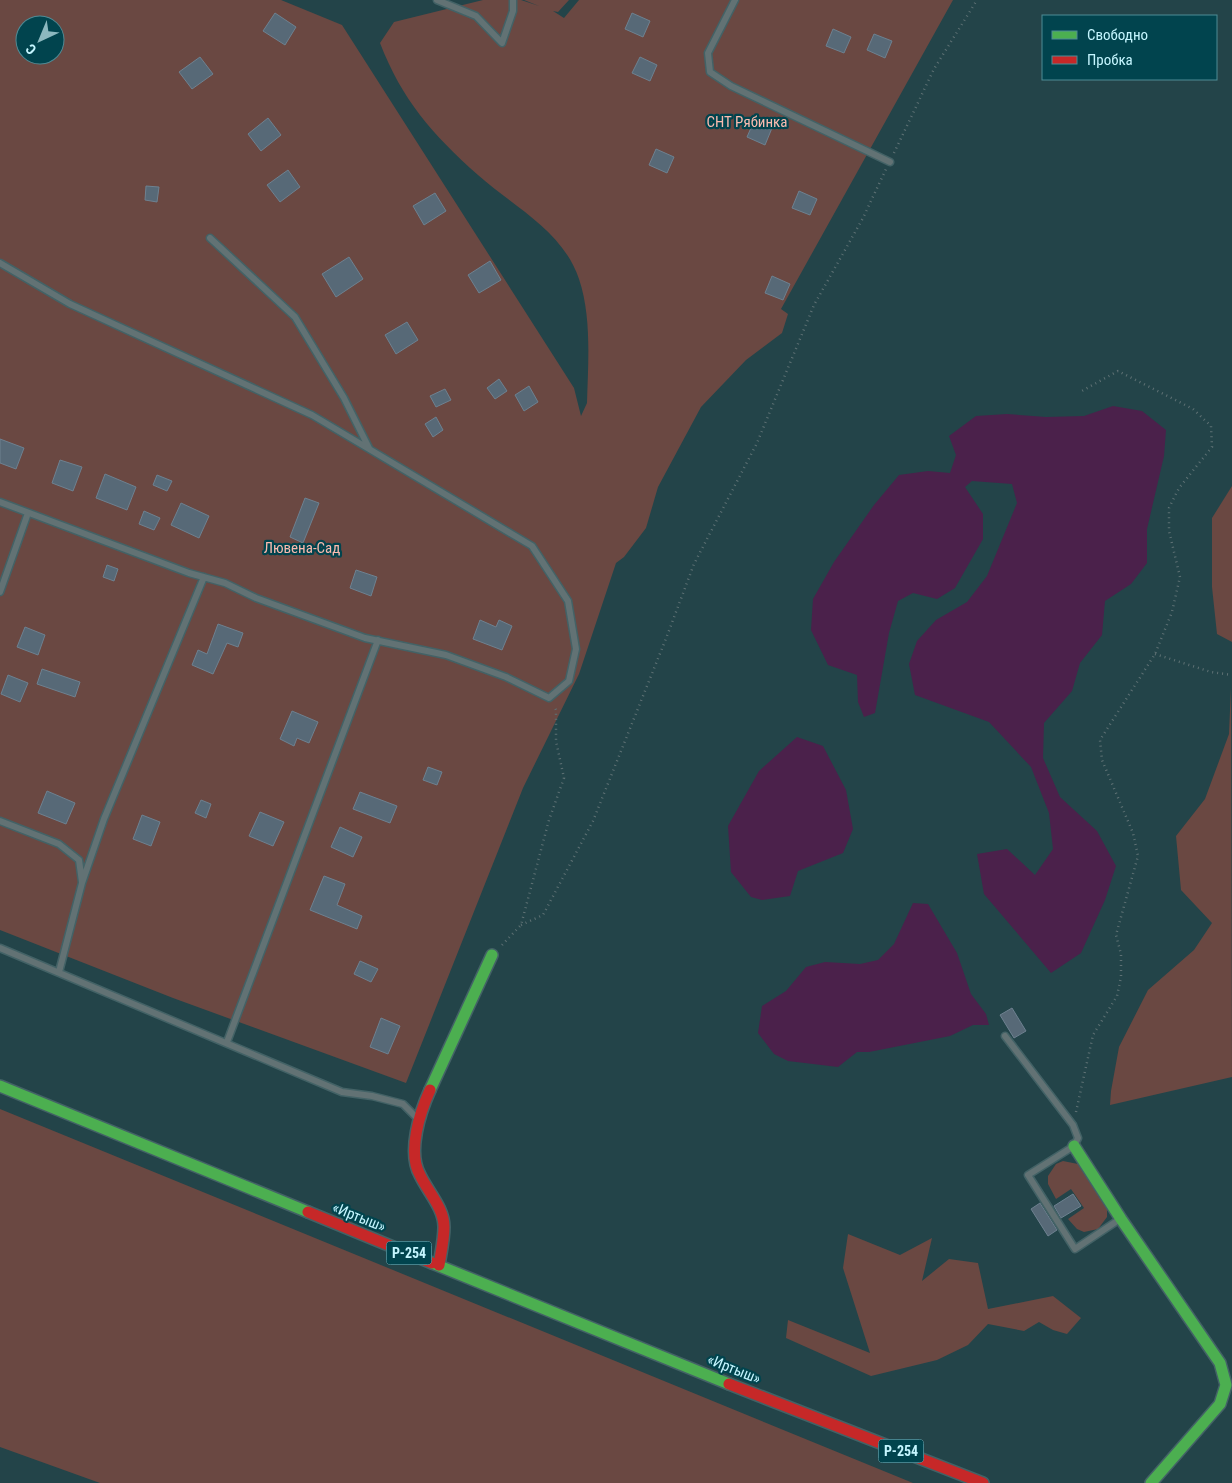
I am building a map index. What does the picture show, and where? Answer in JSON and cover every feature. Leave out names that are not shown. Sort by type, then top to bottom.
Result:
[{"type":"main road","points":[[439,1265],[444,1226],[439,1207],[418,1173],[414,1149],[419,1120],[425,1101],[492,955]]},
{"type":"main road","name":"«Иртыш»","points":[[0,1086],[818,1420],[964,1483]]},
{"type":"main road","points":[[1074,1146],[1121,1219],[1220,1363],[1226,1385],[1220,1404],[1151,1483]]},
{"type":"main road","name":"«Иртыш»","points":[[818,1420],[983,1483]]},
{"type":"lane","points":[[437,0],[476,16],[502,43],[512,11],[513,0]]},
{"type":"lane","points":[[735,0],[708,53],[710,72],[731,86],[890,162]]},
{"type":"lane","points":[[210,238],[295,317],[344,398],[369,449]]},
{"type":"lane","points":[[0,264],[70,304],[312,415],[532,546],[568,601],[576,649],[569,681],[549,698],[506,676],[446,655],[365,638],[0,502]]},
{"type":"lane","points":[[0,592],[28,513]]},
{"type":"lane","points":[[59,972],[82,883],[104,819],[204,577]]},
{"type":"lane","points":[[227,1042],[378,640]]},
{"type":"lane","points":[[0,821],[59,844],[79,860],[82,883]]},
{"type":"lane","points":[[0,948],[342,1092],[372,1096],[403,1104],[419,1120]]},
{"type":"lane","points":[[1005,1036],[1074,1125],[1078,1138],[1074,1146],[1028,1176],[1074,1249],[1121,1219]]},
{"type":"path","points":[[492,955],[521,925],[544,915],[593,821],[694,564],[757,443],[814,305],[863,218],[934,69],[977,0]]},
{"type":"path","points":[[1074,1125],[1093,1035],[1117,996],[1121,977],[1121,954],[1116,935],[1138,856],[1133,833],[1102,760],[1100,740],[1155,654],[1172,612],[1180,577],[1169,530],[1169,508],[1179,488],[1212,447],[1211,426],[1194,409],[1118,371],[1080,392]]},
{"type":"path","points":[[1155,654],[1211,672],[1232,675]]},
{"type":"path","points":[[521,925],[549,820],[564,778],[556,741],[556,710],[549,698]]},
{"type":"green space","name":"Лювена-Сад","points":[[0,0],[281,0],[342,25],[574,388],[581,416],[587,403],[588,325],[583,294],[572,262],[550,233],[478,175],[446,145],[420,115],[398,82],[380,43],[394,22],[483,0],[521,0],[539,6],[524,0],[569,0],[558,12],[553,11],[564,18],[579,0],[953,0],[781,309],[788,314],[782,333],[746,360],[701,407],[658,487],[646,528],[624,557],[616,563],[579,674],[523,788],[406,1083],[173,998],[0,930]]},
{"type":"green space","points":[[1232,486],[1232,642],[1217,634],[1212,587],[1212,518]]},
{"type":"green space","points":[[1231,687],[1232,1077],[1110,1105],[1119,1047],[1148,990],[1194,950],[1212,923],[1181,890],[1176,836],[1205,799],[1229,734]]},
{"type":"green space","points":[[0,1109],[913,1483],[100,1483],[0,1447]]},
{"type":"green space","points":[[1063,1161],[1078,1164],[1107,1209],[1107,1217],[1098,1229],[1084,1232],[1077,1229],[1068,1219],[1084,1208],[1071,1189],[1056,1199],[1048,1184],[1048,1176],[1056,1164]]},
{"type":"green space","points":[[848,1234],[900,1255],[932,1238],[922,1281],[949,1259],[978,1263],[988,1309],[1053,1296],[1081,1318],[1067,1334],[1053,1330],[1039,1322],[1024,1331],[988,1324],[968,1345],[937,1360],[871,1376],[786,1338],[788,1320],[870,1353],[843,1268]]},
{"type":"shaded area","points":[[1113,406],[1142,411],[1166,430],[1164,456],[1147,529],[1147,563],[1131,584],[1105,601],[1102,635],[1080,663],[1072,691],[1044,723],[1043,758],[1060,797],[1097,831],[1116,866],[1105,900],[1081,953],[1051,973],[984,894],[977,854],[1007,849],[1035,875],[1053,849],[1049,813],[1031,767],[989,722],[915,695],[909,664],[917,641],[936,620],[967,602],[987,576],[1017,503],[1012,484],[972,481],[965,487],[983,514],[983,539],[955,588],[937,599],[913,593],[898,601],[889,633],[875,713],[864,717],[858,702],[857,675],[828,665],[811,630],[813,599],[834,562],[874,505],[899,475],[928,471],[950,473],[956,455],[949,436],[976,416],[1007,414],[1046,417],[1084,416]]},
{"type":"shaded area","points":[[797,737],[823,746],[846,790],[853,829],[843,853],[798,871],[790,896],[762,900],[751,897],[731,872],[728,826],[759,771]]},
{"type":"shaded area","points":[[913,903],[928,904],[957,953],[971,994],[986,1014],[989,1025],[973,1025],[950,1036],[869,1052],[857,1052],[838,1067],[788,1061],[774,1054],[758,1033],[762,1006],[786,991],[806,967],[825,962],[860,964],[878,960],[894,944]]},
{"type":"building","points":[[275,13],[296,27],[285,45],[263,31]]},
{"type":"building","points":[[632,13],[650,21],[643,37],[625,29]]},
{"type":"building","points":[[833,29],[851,37],[844,53],[826,46]]},
{"type":"building","points":[[874,34],[892,41],[885,58],[867,50]]},
{"type":"building","points":[[200,57],[213,74],[192,89],[179,72]]},
{"type":"building","points":[[640,57],[657,65],[650,81],[632,73]]},
{"type":"building","points":[[268,118],[281,135],[261,151],[248,134]]},
{"type":"building","points":[[754,121],[772,128],[765,145],[747,137]]},
{"type":"building","points":[[656,149],[674,157],[667,173],[649,165]]},
{"type":"building","points":[[288,170],[300,187],[280,202],[267,185]]},
{"type":"building","points":[[146,186],[159,187],[157,202],[145,200]]},
{"type":"building","points":[[799,191],[817,199],[810,215],[792,208]]},
{"type":"building","points":[[435,193],[446,211],[424,225],[413,206]]},
{"type":"building","points":[[349,257],[363,279],[336,297],[322,274]]},
{"type":"building","points":[[490,261],[501,280],[479,293],[468,275]]},
{"type":"building","points":[[772,276],[790,284],[783,300],[765,293]]},
{"type":"building","points":[[407,322],[418,340],[396,354],[385,335]]},
{"type":"building","points":[[499,379],[507,391],[495,399],[487,388]]},
{"type":"building","points":[[529,386],[538,402],[524,411],[515,395]]},
{"type":"building","points":[[445,389],[451,400],[436,407],[430,396]]},
{"type":"building","points":[[436,417],[443,430],[433,437],[425,424]]},
{"type":"building","points":[[0,439],[24,448],[16,469],[0,463]]},
{"type":"building","points":[[60,460],[82,467],[73,491],[52,483]]},
{"type":"building","points":[[105,474],[136,487],[127,510],[96,498]]},
{"type":"building","points":[[157,475],[172,481],[167,491],[153,485]]},
{"type":"building","points":[[305,498],[319,503],[303,543],[290,537]]},
{"type":"building","points":[[181,503],[209,516],[199,538],[171,525]]},
{"type":"building","points":[[144,511],[160,518],[154,530],[139,524]]},
{"type":"building","points":[[107,565],[118,569],[114,581],[103,577]]},
{"type":"building","points":[[356,570],[377,577],[371,596],[350,588]]},
{"type":"building","points":[[480,620],[496,627],[499,620],[512,626],[502,650],[473,639]]},
{"type":"building","points":[[218,624],[243,633],[238,647],[227,643],[213,674],[192,665],[198,650],[207,654]]},
{"type":"building","points":[[25,627],[45,635],[38,655],[17,647]]},
{"type":"building","points":[[42,669],[80,682],[75,697],[37,684]]},
{"type":"building","points":[[8,675],[28,683],[20,702],[1,694]]},
{"type":"building","points":[[292,711],[318,722],[309,743],[297,738],[294,746],[280,739]]},
{"type":"building","points":[[428,767],[442,772],[437,785],[423,780]]},
{"type":"building","points":[[47,791],[75,803],[66,824],[38,813]]},
{"type":"building","points":[[360,792],[397,806],[390,823],[353,809]]},
{"type":"building","points":[[201,800],[211,804],[206,818],[195,813]]},
{"type":"building","points":[[260,812],[284,822],[273,846],[249,836]]},
{"type":"building","points":[[142,815],[160,822],[151,846],[133,839]]},
{"type":"building","points":[[340,827],[362,837],[353,857],[331,847]]},
{"type":"building","points":[[324,876],[345,884],[337,905],[362,916],[357,929],[310,910]]},
{"type":"building","points":[[360,961],[378,969],[371,982],[354,974]]},
{"type":"building","points":[[1012,1008],[1026,1031],[1014,1038],[1000,1015]]},
{"type":"building","points":[[381,1018],[400,1026],[388,1054],[370,1047]]},
{"type":"building","points":[[1073,1194],[1081,1206],[1061,1218],[1054,1206]]},
{"type":"building","points":[[1040,1203],[1057,1230],[1048,1236],[1031,1209]]},
{"type":"traffic: fast","points":[[430,1090],[492,955]]},
{"type":"traffic: fast","points":[[0,1086],[308,1212]]},
{"type":"traffic: fast","points":[[1074,1146],[1121,1219],[1220,1363],[1226,1385],[1220,1404],[1151,1483]]},
{"type":"traffic: fast","points":[[432,1263],[729,1384]]},
{"type":"traffic: jam","points":[[430,1090],[422,1109],[416,1132],[415,1155],[416,1166],[439,1207],[443,1220],[444,1236],[439,1265]]},
{"type":"traffic: jam","points":[[308,1212],[432,1263]]},
{"type":"traffic: jam","points":[[729,1384],[983,1483]]},
{"type":"park label","name":"СНТ Рябинка","points":[[747,122]]}]
